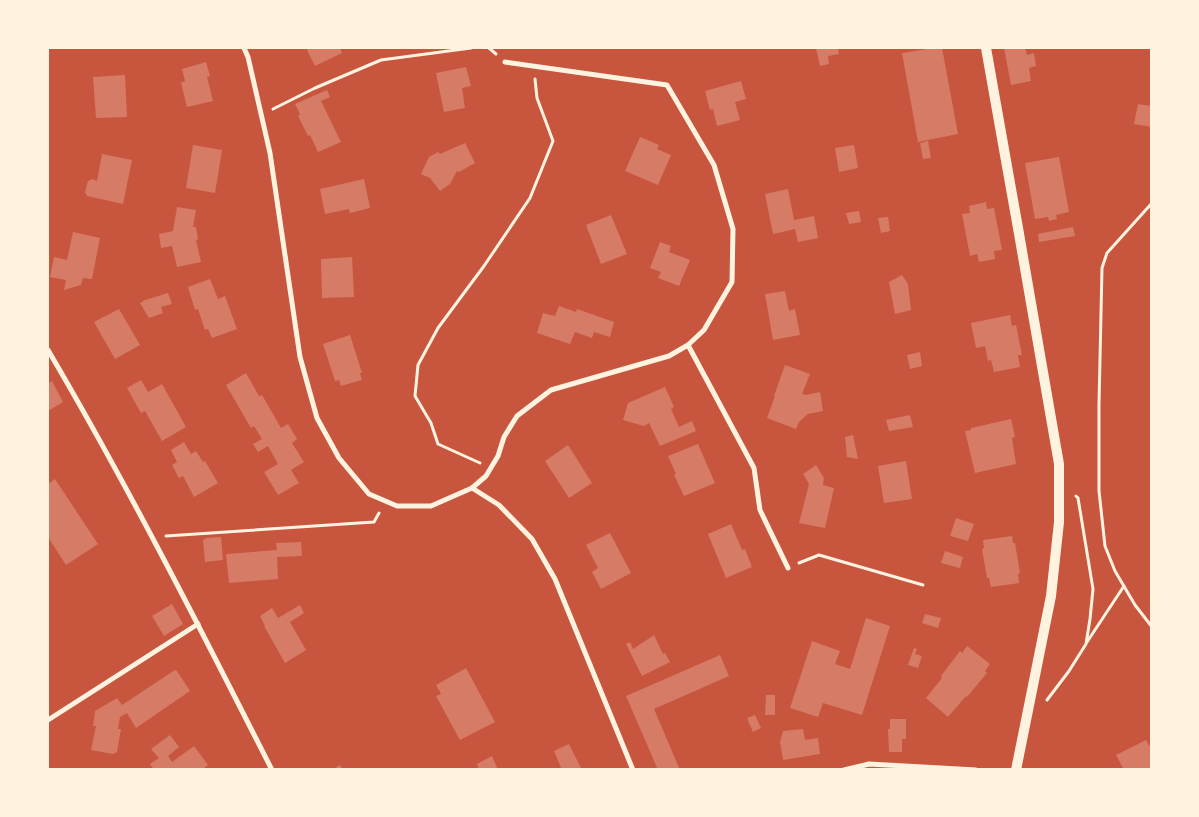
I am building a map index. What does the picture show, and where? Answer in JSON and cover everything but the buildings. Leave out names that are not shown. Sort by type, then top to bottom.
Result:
[{"type":"main road","points":[[986,48],[1059,464],[1059,522],[1051,596],[1016,770]]},
{"type":"street","points":[[244,48],[248,57],[270,153],[300,357],[317,418],[339,458],[369,494],[397,506],[431,506],[472,488],[486,476],[498,456],[504,437],[517,416],[551,390],[669,356],[688,346],[704,330],[732,282],[733,229],[714,165],[667,85],[505,62]]},
{"type":"street","points":[[688,346],[754,468],[760,510],[788,568]]},
{"type":"street","points":[[48,350],[152,537],[272,770]]},
{"type":"street","points":[[472,488],[500,505],[532,539],[555,579],[633,770]]},
{"type":"street","points":[[48,720],[198,624]]},
{"type":"street","points":[[844,770],[869,764],[976,770]]},
{"type":"path","points":[[261,115],[315,88],[381,60],[471,48]]},
{"type":"path","points":[[491,468],[438,444],[432,423],[415,396],[418,364],[438,328],[484,266],[530,198],[553,141],[537,98],[534,66]]},
{"type":"path","points":[[1152,202],[1107,254],[1102,268],[1099,404],[1099,491],[1105,546],[1115,571],[1135,605],[1152,627]]},
{"type":"path","points":[[1073,490],[1078,498],[1093,589],[1086,644]]},
{"type":"path","points":[[152,537],[374,522],[386,501]]},
{"type":"path","points":[[788,568],[819,556],[923,584]]},
{"type":"path","points":[[1046,701],[1069,672],[1124,586]]}]
